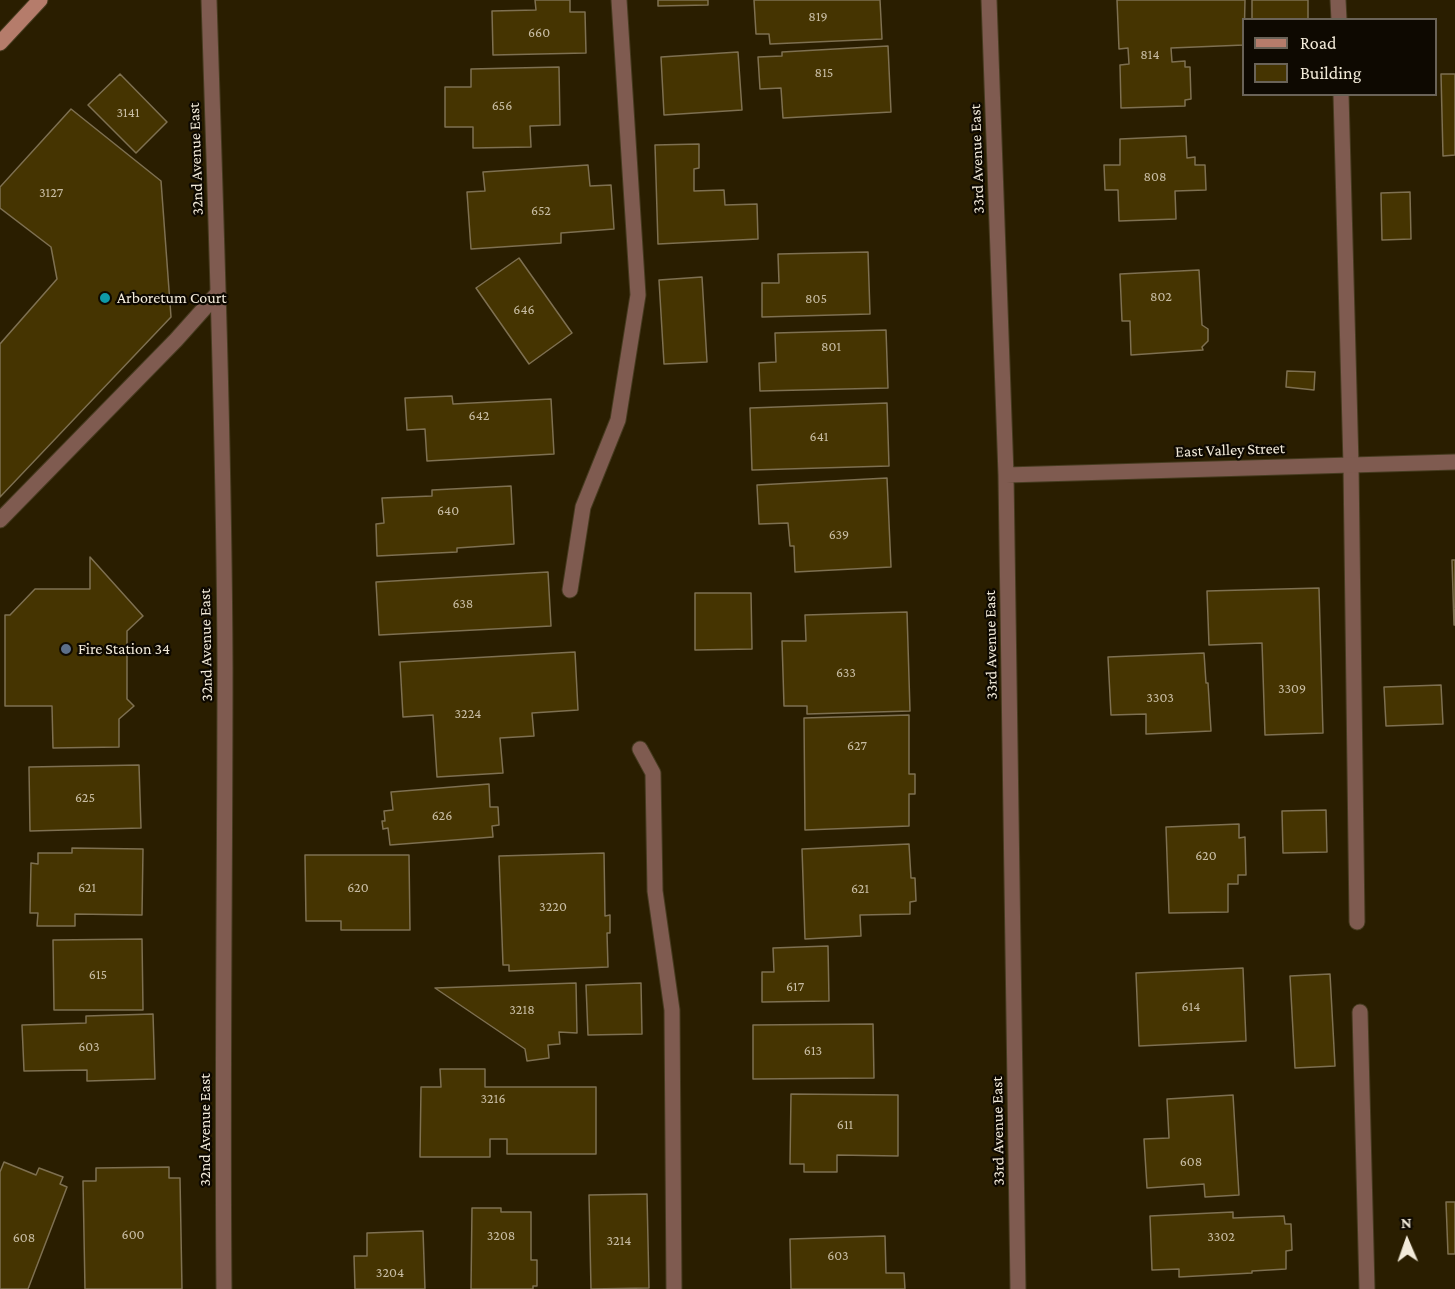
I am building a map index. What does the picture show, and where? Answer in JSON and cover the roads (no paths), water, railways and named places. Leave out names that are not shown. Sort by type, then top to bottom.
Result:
[{"type":"main road","points":[[0,43],[40,0]]},
{"type":"street","name":"32nd Avenue East","points":[[209,0],[218,292],[225,665],[224,1289]]},
{"type":"street","points":[[570,590],[583,507],[618,420],[638,295],[619,0]]},
{"type":"street","name":"33rd Avenue East","points":[[988,0],[1006,475],[1018,1289]]},
{"type":"street","points":[[1338,0],[1339,18]]},
{"type":"street","points":[[1341,96],[1351,465],[1357,922]]},
{"type":"street","points":[[0,520],[176,340],[218,292]]},
{"type":"street","name":"East Valley Street","points":[[1006,475],[1455,462]]},
{"type":"street","points":[[640,749],[653,773],[655,891],[672,1010],[674,1289]]},
{"type":"street","points":[[1360,1012],[1367,1289]]},
{"type":"place","name":"Arboretum Court","points":[[105,298]]},
{"type":"place","name":"Fire Station 34","points":[[66,649]]}]
